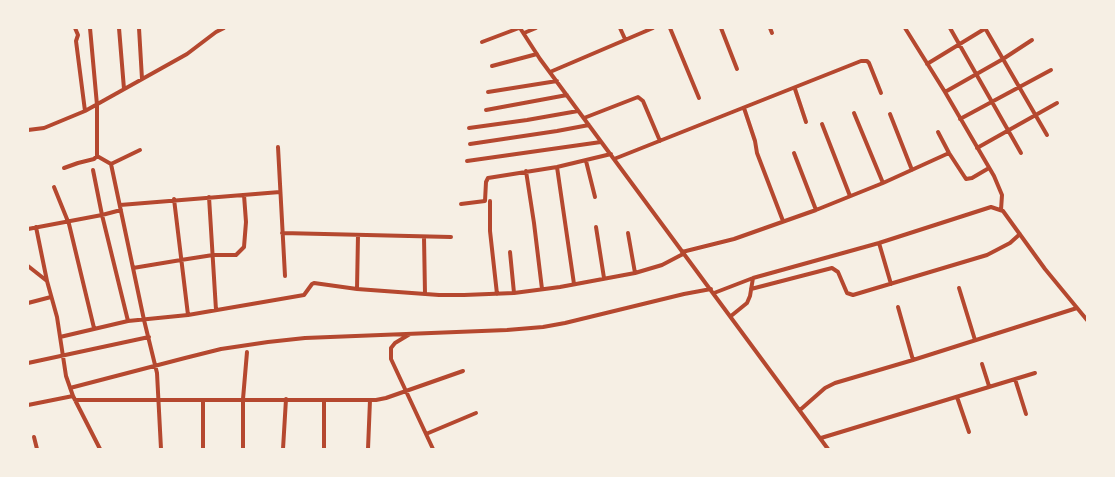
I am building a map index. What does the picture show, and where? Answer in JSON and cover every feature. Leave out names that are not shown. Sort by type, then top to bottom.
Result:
[{"type":"street","points":[[75,28],[78,35],[76,42],[85,111]]},
{"type":"street","points":[[90,28],[97,105],[97,156]]},
{"type":"street","points":[[119,28],[124,89]]},
{"type":"street","points":[[139,28],[142,79]]},
{"type":"street","points":[[28,130],[44,128],[97,105],[187,54],[216,32],[224,28]]},
{"type":"street","points":[[482,42],[520,28],[557,82],[828,449]]},
{"type":"street","points":[[524,33],[536,28]]},
{"type":"street","points":[[620,28],[625,39]]},
{"type":"street","points":[[550,72],[653,28]]},
{"type":"street","points":[[670,28],[699,98]]},
{"type":"street","points":[[721,28],[737,69]]},
{"type":"street","points":[[770,28],[772,33]]},
{"type":"street","points":[[905,28],[945,92],[994,176],[1002,195],[1001,210]]},
{"type":"street","points":[[950,28],[1021,153]]},
{"type":"street","points":[[927,64],[985,28],[1047,135]]},
{"type":"street","points":[[945,92],[977,75],[1032,40]]},
{"type":"street","points":[[492,66],[537,54]]},
{"type":"street","points":[[614,159],[864,61],[869,63],[881,93]]},
{"type":"street","points":[[960,119],[1051,70]]},
{"type":"street","points":[[488,92],[557,82]]},
{"type":"street","points":[[795,89],[806,122]]},
{"type":"street","points":[[486,110],[567,95]]},
{"type":"street","points":[[584,118],[638,97],[643,101],[660,141]]},
{"type":"street","points":[[977,148],[1057,103]]},
{"type":"street","points":[[744,108],[757,152],[784,221]]},
{"type":"street","points":[[469,128],[527,120],[578,110]]},
{"type":"street","points":[[854,113],[883,183]]},
{"type":"street","points":[[890,114],[912,170]]},
{"type":"street","points":[[822,124],[850,196]]},
{"type":"street","points":[[470,144],[589,125]]},
{"type":"street","points":[[938,132],[949,153],[966,179],[972,178],[989,168]]},
{"type":"street","points":[[467,161],[601,142]]},
{"type":"street","points":[[278,147],[284,276]]},
{"type":"street","points":[[111,164],[140,150]]},
{"type":"street","points":[[794,152],[816,210]]},
{"type":"street","points":[[60,337],[128,321],[188,315],[304,295],[314,283],[358,289],[464,296],[514,293],[635,273],[662,265],[683,253],[734,239],[816,210],[883,183],[949,153]]},
{"type":"street","points":[[461,204],[485,201],[486,182],[488,178],[557,167],[611,154]]},
{"type":"street","points":[[97,156],[111,164],[144,320],[156,365],[161,449]]},
{"type":"street","points":[[64,168],[78,162],[94,159],[97,156]]},
{"type":"street","points":[[586,161],[595,197]]},
{"type":"street","points":[[557,167],[574,284]]},
{"type":"street","points":[[93,170],[102,215],[128,321]]},
{"type":"street","points":[[526,171],[542,289]]},
{"type":"street","points":[[54,187],[68,221],[94,328]]},
{"type":"street","points":[[120,205],[174,199],[280,192]]},
{"type":"street","points":[[133,268],[213,256],[236,255],[244,248],[246,222],[244,195]]},
{"type":"street","points":[[209,197],[216,310]]},
{"type":"street","points":[[174,199],[188,315]]},
{"type":"street","points":[[490,201],[490,231],[497,294]]},
{"type":"street","points":[[70,388],[221,349],[268,342],[305,338],[507,330],[565,323],[684,294],[712,291],[879,243],[991,207],[1003,211],[1045,269],[1087,320]]},
{"type":"street","points":[[28,229],[121,210]]},
{"type":"street","points":[[36,227],[60,337],[66,376],[74,398],[100,449]]},
{"type":"street","points":[[596,227],[604,278]]},
{"type":"street","points":[[282,233],[451,238]]},
{"type":"street","points":[[628,233],[635,273]]},
{"type":"street","points":[[751,289],[829,268],[838,272],[847,293],[850,295],[857,294],[987,255],[1010,244],[1020,234]]},
{"type":"street","points":[[358,235],[358,289]]},
{"type":"street","points":[[424,237],[425,294]]},
{"type":"street","points":[[879,243],[891,284]]},
{"type":"street","points":[[510,252],[514,293]]},
{"type":"street","points":[[28,266],[47,280]]},
{"type":"street","points":[[731,316],[747,303],[750,296],[753,278]]},
{"type":"street","points":[[960,288],[975,340]]},
{"type":"street","points":[[28,303],[52,298]]},
{"type":"street","points":[[898,307],[913,360]]},
{"type":"street","points":[[800,410],[825,388],[835,383],[1077,308]]},
{"type":"street","points":[[410,333],[395,343],[391,348],[390,353],[433,449]]},
{"type":"street","points":[[28,364],[149,337]]},
{"type":"street","points":[[243,449],[243,399],[247,352]]},
{"type":"street","points":[[982,364],[989,386]]},
{"type":"street","points":[[28,405],[74,398],[159,400],[370,400],[386,398],[463,371]]},
{"type":"street","points":[[821,438],[1035,373]]},
{"type":"street","points":[[1015,379],[1026,414]]},
{"type":"street","points":[[958,397],[969,432]]},
{"type":"street","points":[[283,449],[286,399]]},
{"type":"street","points":[[203,400],[203,449]]},
{"type":"street","points":[[324,400],[324,449]]},
{"type":"street","points":[[368,449],[370,400]]},
{"type":"street","points":[[426,434],[476,413]]},
{"type":"street","points":[[34,437],[37,449]]}]
